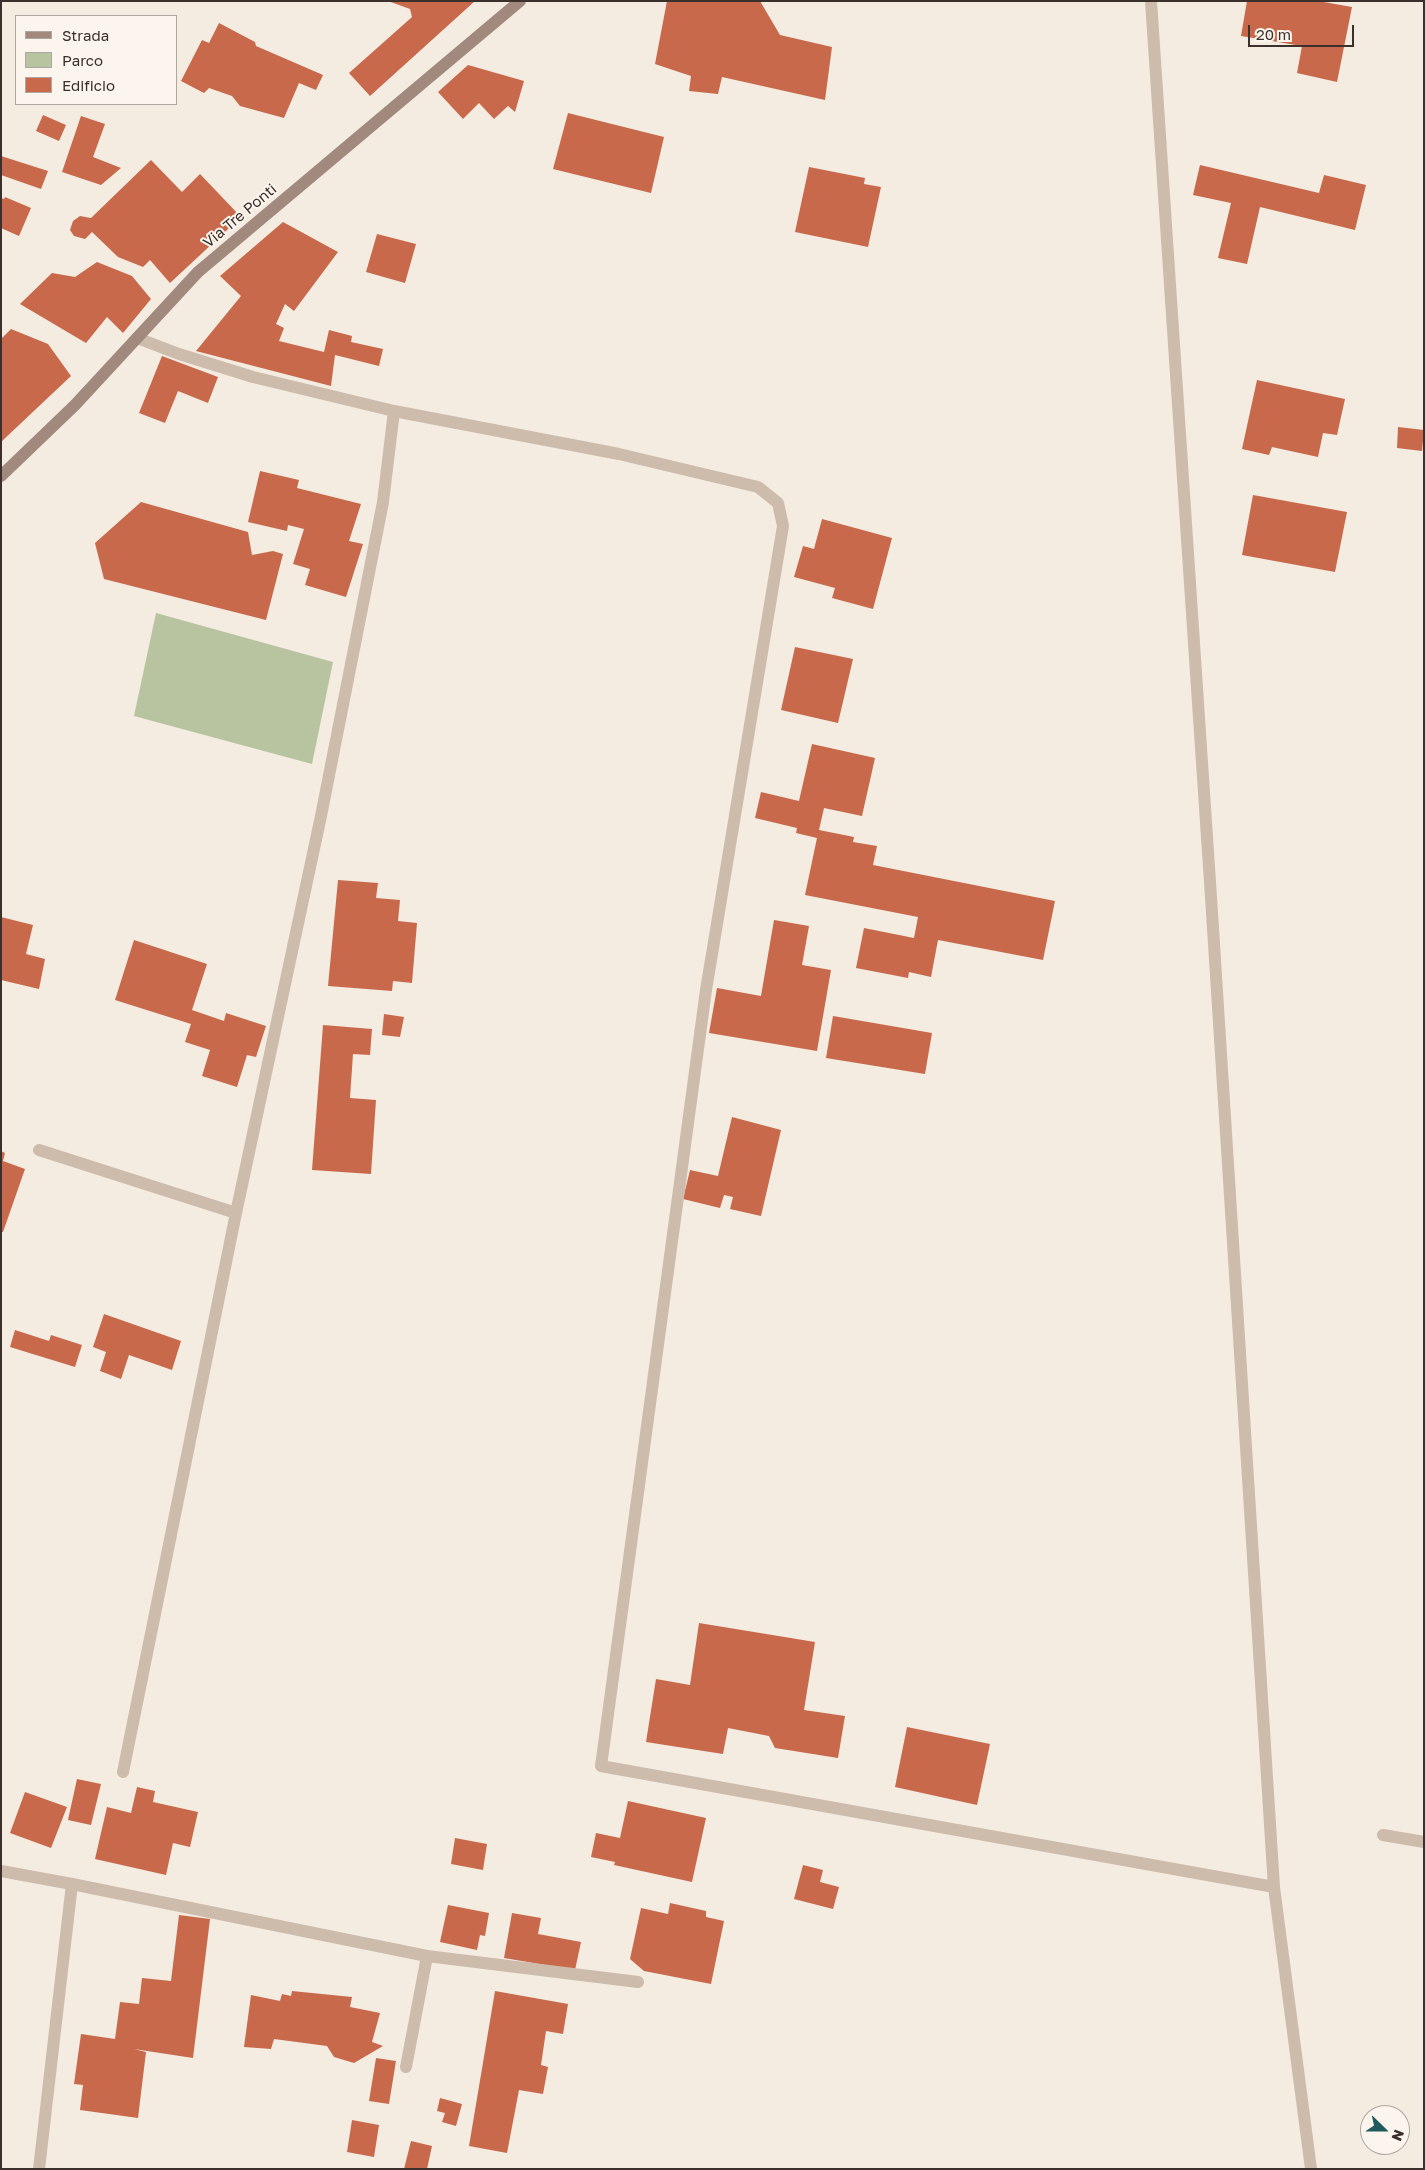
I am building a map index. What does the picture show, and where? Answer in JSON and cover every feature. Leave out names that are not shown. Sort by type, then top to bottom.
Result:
[{"type":"street","name":"Via Tre Ponti","points":[[1,476],[75,405],[198,272],[520,1]]},
{"type":"street","points":[[1151,1],[1210,867],[1274,1887],[1311,2169]]},
{"type":"street","points":[[137,338],[179,354],[253,377],[394,410],[619,454],[758,487],[778,503],[783,526],[706,990],[601,1766],[1274,1887]]},
{"type":"street","points":[[123,1772],[236,1213],[325,797],[383,502],[394,410]]},
{"type":"street","points":[[39,1150],[236,1213]]},
{"type":"street","points":[[1383,1835],[1424,1842]]},
{"type":"street","points":[[1,1871],[427,1956],[638,1982]]},
{"type":"street","points":[[38,2169],[72,1884]]},
{"type":"street","points":[[406,2067],[427,1956]]},
{"type":"green space","points":[[156,613],[333,662],[312,764],[134,716]]},
{"type":"building","points":[[388,1],[475,1],[370,96],[349,73],[412,17],[410,9]]},
{"type":"building","points":[[667,1],[760,1],[780,35],[832,47],[825,100],[722,77],[718,94],[689,91],[691,76],[655,64]]},
{"type":"building","points":[[1247,1],[1318,1],[1352,7],[1337,82],[1297,73],[1302,46],[1241,36]]},
{"type":"building","points":[[219,23],[255,42],[256,46],[323,75],[316,90],[299,83],[284,118],[240,106],[232,96],[209,88],[204,93],[181,81],[202,40],[209,43]]},
{"type":"building","points":[[468,65],[524,81],[515,112],[508,106],[494,119],[479,103],[463,119],[438,92]]},
{"type":"building","points":[[568,113],[664,137],[651,193],[553,169]]},
{"type":"building","points":[[43,115],[66,125],[59,141],[36,131]]},
{"type":"building","points":[[81,116],[105,124],[93,157],[121,168],[101,185],[62,172]]},
{"type":"building","points":[[1,156],[48,171],[41,189],[1,175]]},
{"type":"building","points":[[151,160],[182,192],[200,174],[241,217],[170,283],[150,260],[143,267],[118,257],[92,232],[85,239],[74,236],[70,230],[73,221],[80,216],[91,218]]},
{"type":"building","points":[[1200,165],[1319,193],[1324,175],[1366,185],[1355,230],[1260,207],[1247,264],[1218,258],[1231,203],[1193,195]]},
{"type":"building","points":[[809,167],[865,178],[864,184],[881,187],[868,247],[795,232]]},
{"type":"building","points":[[5,197],[31,208],[19,236],[1,228],[1,198],[4,199]]},
{"type":"building","points":[[283,222],[338,252],[294,311],[285,304],[276,324],[284,328],[279,341],[324,352],[329,330],[352,336],[351,342],[383,349],[379,366],[335,355],[331,386],[196,351],[241,296],[220,276]]},
{"type":"building","points":[[377,234],[416,244],[405,283],[366,272]]},
{"type":"building","points":[[97,262],[132,276],[151,299],[123,333],[107,317],[86,343],[20,304],[52,273],[75,277]]},
{"type":"building","points":[[11,329],[48,344],[71,376],[1,442],[1,339]]},
{"type":"building","points":[[162,356],[218,377],[208,403],[178,391],[165,423],[139,413]]},
{"type":"building","points":[[1257,380],[1345,399],[1337,435],[1323,433],[1318,457],[1272,447],[1269,455],[1242,449]]},
{"type":"building","points":[[1398,427],[1424,430],[1422,451],[1397,448]]},
{"type":"building","points":[[260,471],[299,480],[297,488],[361,504],[349,541],[363,544],[346,597],[305,585],[310,569],[293,564],[304,529],[288,525],[287,531],[248,522]]},
{"type":"building","points":[[1253,495],[1347,512],[1335,572],[1242,555]]},
{"type":"building","points":[[141,502],[248,532],[252,555],[273,551],[283,554],[266,620],[104,579],[95,543]]},
{"type":"building","points":[[822,519],[892,538],[873,609],[832,598],[835,588],[794,577],[803,546],[814,549]]},
{"type":"building","points":[[795,647],[853,659],[838,723],[781,710]]},
{"type":"building","points":[[812,744],[875,758],[862,816],[824,808],[819,830],[854,837],[853,842],[877,846],[873,865],[1055,901],[1043,960],[938,940],[931,977],[909,972],[908,978],[856,968],[864,928],[914,938],[918,917],[805,895],[817,838],[796,833],[797,828],[755,818],[761,792],[799,801]]},
{"type":"building","points":[[338,880],[378,883],[376,898],[400,900],[398,921],[417,923],[412,983],[393,981],[392,991],[328,986]]},
{"type":"building","points":[[1,917],[33,925],[26,954],[45,959],[39,989],[1,980]]},
{"type":"building","points":[[774,920],[809,926],[802,965],[831,970],[817,1051],[709,1033],[717,988],[761,996]]},
{"type":"building","points":[[134,940],[207,964],[192,1010],[224,1021],[226,1013],[266,1026],[256,1057],[247,1055],[237,1087],[202,1076],[210,1050],[185,1042],[191,1024],[115,1000]]},
{"type":"building","points":[[384,1014],[404,1017],[400,1037],[382,1035]]},
{"type":"building","points":[[833,1016],[932,1033],[925,1074],[826,1058]]},
{"type":"building","points":[[323,1025],[372,1029],[370,1055],[353,1054],[350,1098],[376,1100],[371,1174],[312,1170]]},
{"type":"building","points":[[732,1117],[781,1130],[761,1216],[730,1209],[733,1197],[724,1195],[720,1208],[683,1199],[690,1170],[718,1176]]},
{"type":"building","points":[[1,1151],[5,1153],[3,1161],[25,1169],[3,1232],[1,1232]]},
{"type":"building","points":[[104,1314],[181,1341],[172,1370],[129,1355],[121,1379],[100,1371],[106,1352],[93,1347]]},
{"type":"building","points":[[15,1330],[49,1341],[51,1335],[82,1345],[75,1367],[10,1347]]},
{"type":"building","points":[[699,1623],[815,1642],[804,1710],[845,1716],[838,1758],[775,1748],[769,1736],[728,1728],[723,1754],[646,1742],[656,1679],[690,1685]]},
{"type":"building","points":[[907,1727],[990,1744],[977,1805],[895,1787]]},
{"type":"building","points":[[77,1779],[101,1784],[91,1825],[68,1820]]},
{"type":"building","points":[[137,1787],[155,1791],[153,1802],[198,1812],[190,1847],[173,1843],[166,1875],[95,1859],[107,1807],[131,1813]]},
{"type":"building","points":[[25,1792],[67,1807],[51,1848],[10,1833]]},
{"type":"building","points":[[628,1801],[706,1818],[692,1882],[614,1865],[615,1862],[591,1857],[596,1833],[620,1838]]},
{"type":"building","points":[[455,1838],[487,1844],[483,1870],[451,1864]]},
{"type":"building","points":[[803,1865],[823,1870],[820,1882],[839,1887],[833,1909],[794,1899]]},
{"type":"building","points":[[670,1903],[706,1911],[706,1917],[724,1921],[711,1984],[644,1971],[630,1959],[641,1908],[668,1914]]},
{"type":"building","points":[[448,1905],[489,1913],[485,1936],[480,1935],[477,1950],[440,1942]]},
{"type":"building","points":[[512,1913],[541,1918],[538,1934],[581,1942],[575,1970],[504,1958]]},
{"type":"building","points":[[179,1915],[210,1919],[193,2058],[134,2049],[146,2052],[138,2118],[80,2110],[83,2085],[74,2084],[81,2034],[115,2039],[120,2002],[139,2004],[142,1978],[171,1981]]},
{"type":"building","points":[[292,1991],[352,1997],[350,2007],[380,2013],[372,2042],[383,2046],[354,2063],[334,2057],[327,2046],[274,2039],[271,2049],[244,2047],[251,1995],[280,2001],[282,1994],[291,1996]]},
{"type":"building","points":[[495,1991],[568,2004],[563,2034],[546,2031],[541,2065],[548,2067],[543,2094],[519,2090],[507,2153],[469,2146]]},
{"type":"building","points":[[376,2058],[396,2061],[389,2104],[369,2101]]},
{"type":"building","points":[[440,2098],[462,2104],[456,2126],[442,2122],[445,2113],[437,2111]]},
{"type":"building","points":[[352,2120],[379,2125],[374,2157],[347,2152]]},
{"type":"building","points":[[411,2141],[432,2146],[427,2169],[404,2169]]}]
